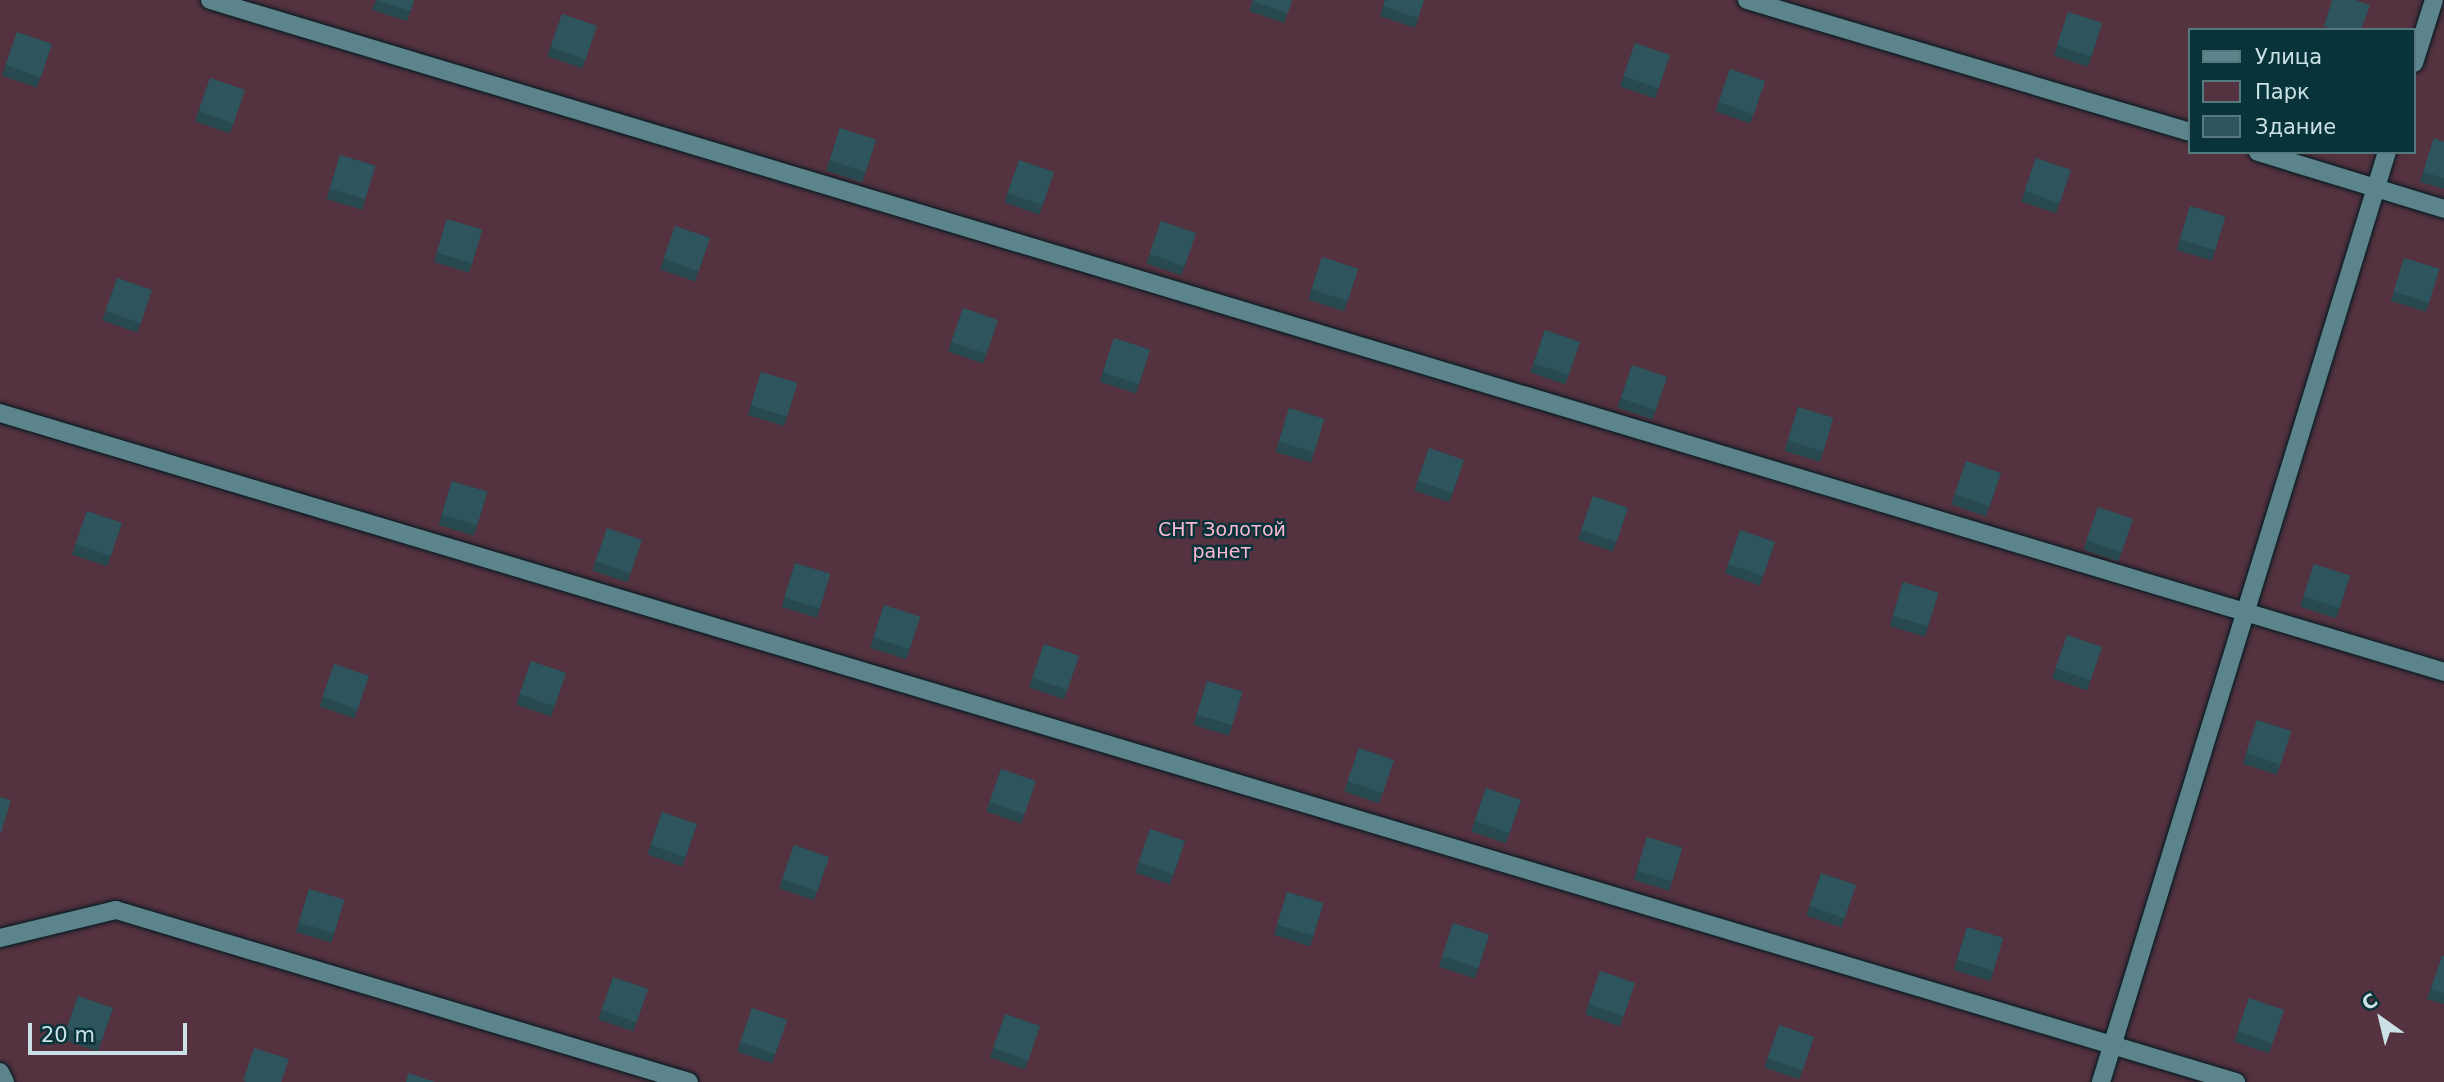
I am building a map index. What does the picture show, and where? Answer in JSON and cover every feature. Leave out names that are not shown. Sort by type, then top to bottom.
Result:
[{"type":"street","points":[[210,0],[2444,672]]},
{"type":"street","points":[[1747,0],[2188,131]]},
{"type":"street","points":[[2416,57],[2434,0]]},
{"type":"street","points":[[2265,154],[2444,209]]},
{"type":"street","points":[[2101,1082],[2386,154]]},
{"type":"street","points":[[0,413],[2236,1082]]},
{"type":"street","points":[[0,937],[116,910],[689,1082]]},
{"type":"street","points":[[0,1072],[5,1082]]},
{"type":"green space","name":"СНТ Золотой ранет","points":[[0,0],[2444,0],[2444,1082],[0,1082]]},
{"type":"building","points":[[376,0],[414,0],[411,11]]},
{"type":"building","points":[[1253,0],[1292,0],[1288,13]]},
{"type":"building","points":[[1385,0],[1424,0],[1418,18],[1383,6]]},
{"type":"building","points":[[2332,0],[2355,0],[2370,5],[2362,28],[2324,26]]},
{"type":"building","points":[[2068,12],[2102,23],[2091,56],[2057,45]]},
{"type":"building","points":[[562,14],[597,26],[586,59],[551,47]]},
{"type":"building","points":[[17,32],[52,44],[41,77],[6,65]]},
{"type":"building","points":[[1635,43],[1670,55],[1659,88],[1624,76]]},
{"type":"building","points":[[1730,69],[1765,81],[1754,114],[1719,102]]},
{"type":"building","points":[[210,78],[245,90],[234,123],[199,111]]},
{"type":"building","points":[[840,128],[876,140],[866,172],[829,160]]},
{"type":"building","points":[[2434,138],[2444,142],[2444,178],[2423,172]]},
{"type":"building","points":[[340,155],[375,166],[365,199],[330,188]]},
{"type":"building","points":[[2036,158],[2071,170],[2060,203],[2025,191]]},
{"type":"building","points":[[1019,160],[1054,172],[1043,205],[1008,193]]},
{"type":"building","points":[[2190,206],[2225,217],[2215,250],[2180,239]]},
{"type":"building","points":[[447,219],[482,230],[472,263],[437,252]]},
{"type":"building","points":[[1161,221],[1196,233],[1185,266],[1150,254]]},
{"type":"building","points":[[675,226],[710,238],[699,271],[664,259]]},
{"type":"building","points":[[1322,257],[1358,269],[1348,301],[1311,289]]},
{"type":"building","points":[[2404,258],[2439,269],[2429,302],[2394,291]]},
{"type":"building","points":[[117,278],[152,290],[141,323],[106,311]]},
{"type":"building","points":[[963,308],[998,320],[986,354],[951,342]]},
{"type":"building","points":[[1545,330],[1580,342],[1569,375],[1534,363]]},
{"type":"building","points":[[1114,338],[1150,350],[1139,384],[1103,372]]},
{"type":"building","points":[[1632,365],[1667,377],[1656,410],[1621,398]]},
{"type":"building","points":[[761,372],[797,383],[787,417],[751,405]]},
{"type":"building","points":[[1798,407],[1833,418],[1823,451],[1788,440]]},
{"type":"building","points":[[1289,408],[1324,419],[1314,452],[1279,441]]},
{"type":"building","points":[[1429,448],[1464,460],[1453,493],[1418,481]]},
{"type":"building","points":[[1966,461],[2001,473],[1990,506],[1955,494]]},
{"type":"building","points":[[452,481],[487,492],[477,525],[442,514]]},
{"type":"building","points":[[1593,496],[1628,508],[1616,542],[1581,530]]},
{"type":"building","points":[[2098,507],[2133,519],[2122,552],[2087,540]]},
{"type":"building","points":[[87,511],[122,523],[111,556],[76,544]]},
{"type":"building","points":[[607,528],[642,540],[631,573],[596,561]]},
{"type":"building","points":[[1740,530],[1775,542],[1763,576],[1728,564]]},
{"type":"building","points":[[795,563],[830,574],[820,608],[784,597]]},
{"type":"building","points":[[2314,564],[2350,576],[2340,608],[2303,596]]},
{"type":"building","points":[[1903,582],[1938,593],[1928,626],[1893,615]]},
{"type":"building","points":[[884,605],[920,617],[910,649],[873,637]]},
{"type":"building","points":[[2067,635],[2102,647],[2091,680],[2056,668]]},
{"type":"building","points":[[1044,644],[1079,656],[1067,690],[1032,678]]},
{"type":"building","points":[[531,661],[566,673],[555,706],[520,694]]},
{"type":"building","points":[[334,664],[369,676],[358,709],[323,697]]},
{"type":"building","points":[[1207,681],[1242,692],[1232,725],[1197,714]]},
{"type":"building","points":[[2257,720],[2291,731],[2280,764],[2246,753]]},
{"type":"building","points":[[1359,748],[1394,760],[1383,793],[1348,781]]},
{"type":"building","points":[[1001,769],[1036,781],[1025,814],[990,802]]},
{"type":"building","points":[[1486,788],[1521,800],[1510,833],[1475,821]]},
{"type":"building","points":[[0,797],[11,800],[1,833],[0,833]]},
{"type":"building","points":[[662,812],[697,824],[686,857],[651,845]]},
{"type":"building","points":[[1150,829],[1185,841],[1174,874],[1139,862]]},
{"type":"building","points":[[1647,837],[1682,848],[1672,881],[1637,870]]},
{"type":"building","points":[[794,845],[829,857],[817,891],[782,879]]},
{"type":"building","points":[[1821,873],[1856,885],[1845,918],[1810,906]]},
{"type":"building","points":[[309,889],[344,900],[334,933],[299,922]]},
{"type":"building","points":[[1287,892],[1323,903],[1313,936],[1277,925]]},
{"type":"building","points":[[1453,923],[1489,935],[1478,968],[1442,956]]},
{"type":"building","points":[[1967,927],[2003,938],[1993,971],[1957,960]]},
{"type":"building","points":[[2444,956],[2444,993],[2431,989]]},
{"type":"building","points":[[1600,971],[1635,983],[1624,1016],[1589,1004]]},
{"type":"building","points":[[613,977],[648,989],[637,1022],[602,1010]]},
{"type":"building","points":[[78,996],[113,1008],[102,1041],[67,1029]]},
{"type":"building","points":[[2249,998],[2284,1010],[2273,1043],[2238,1031]]},
{"type":"building","points":[[752,1008],[787,1020],[775,1054],[740,1042]]},
{"type":"building","points":[[1005,1014],[1040,1026],[1028,1060],[993,1048]]},
{"type":"building","points":[[1779,1025],[1814,1037],[1803,1070],[1768,1058]]},
{"type":"building","points":[[254,1048],[289,1059],[281,1082],[243,1081]]},
{"type":"building","points":[[408,1073],[435,1082],[406,1082]]}]
